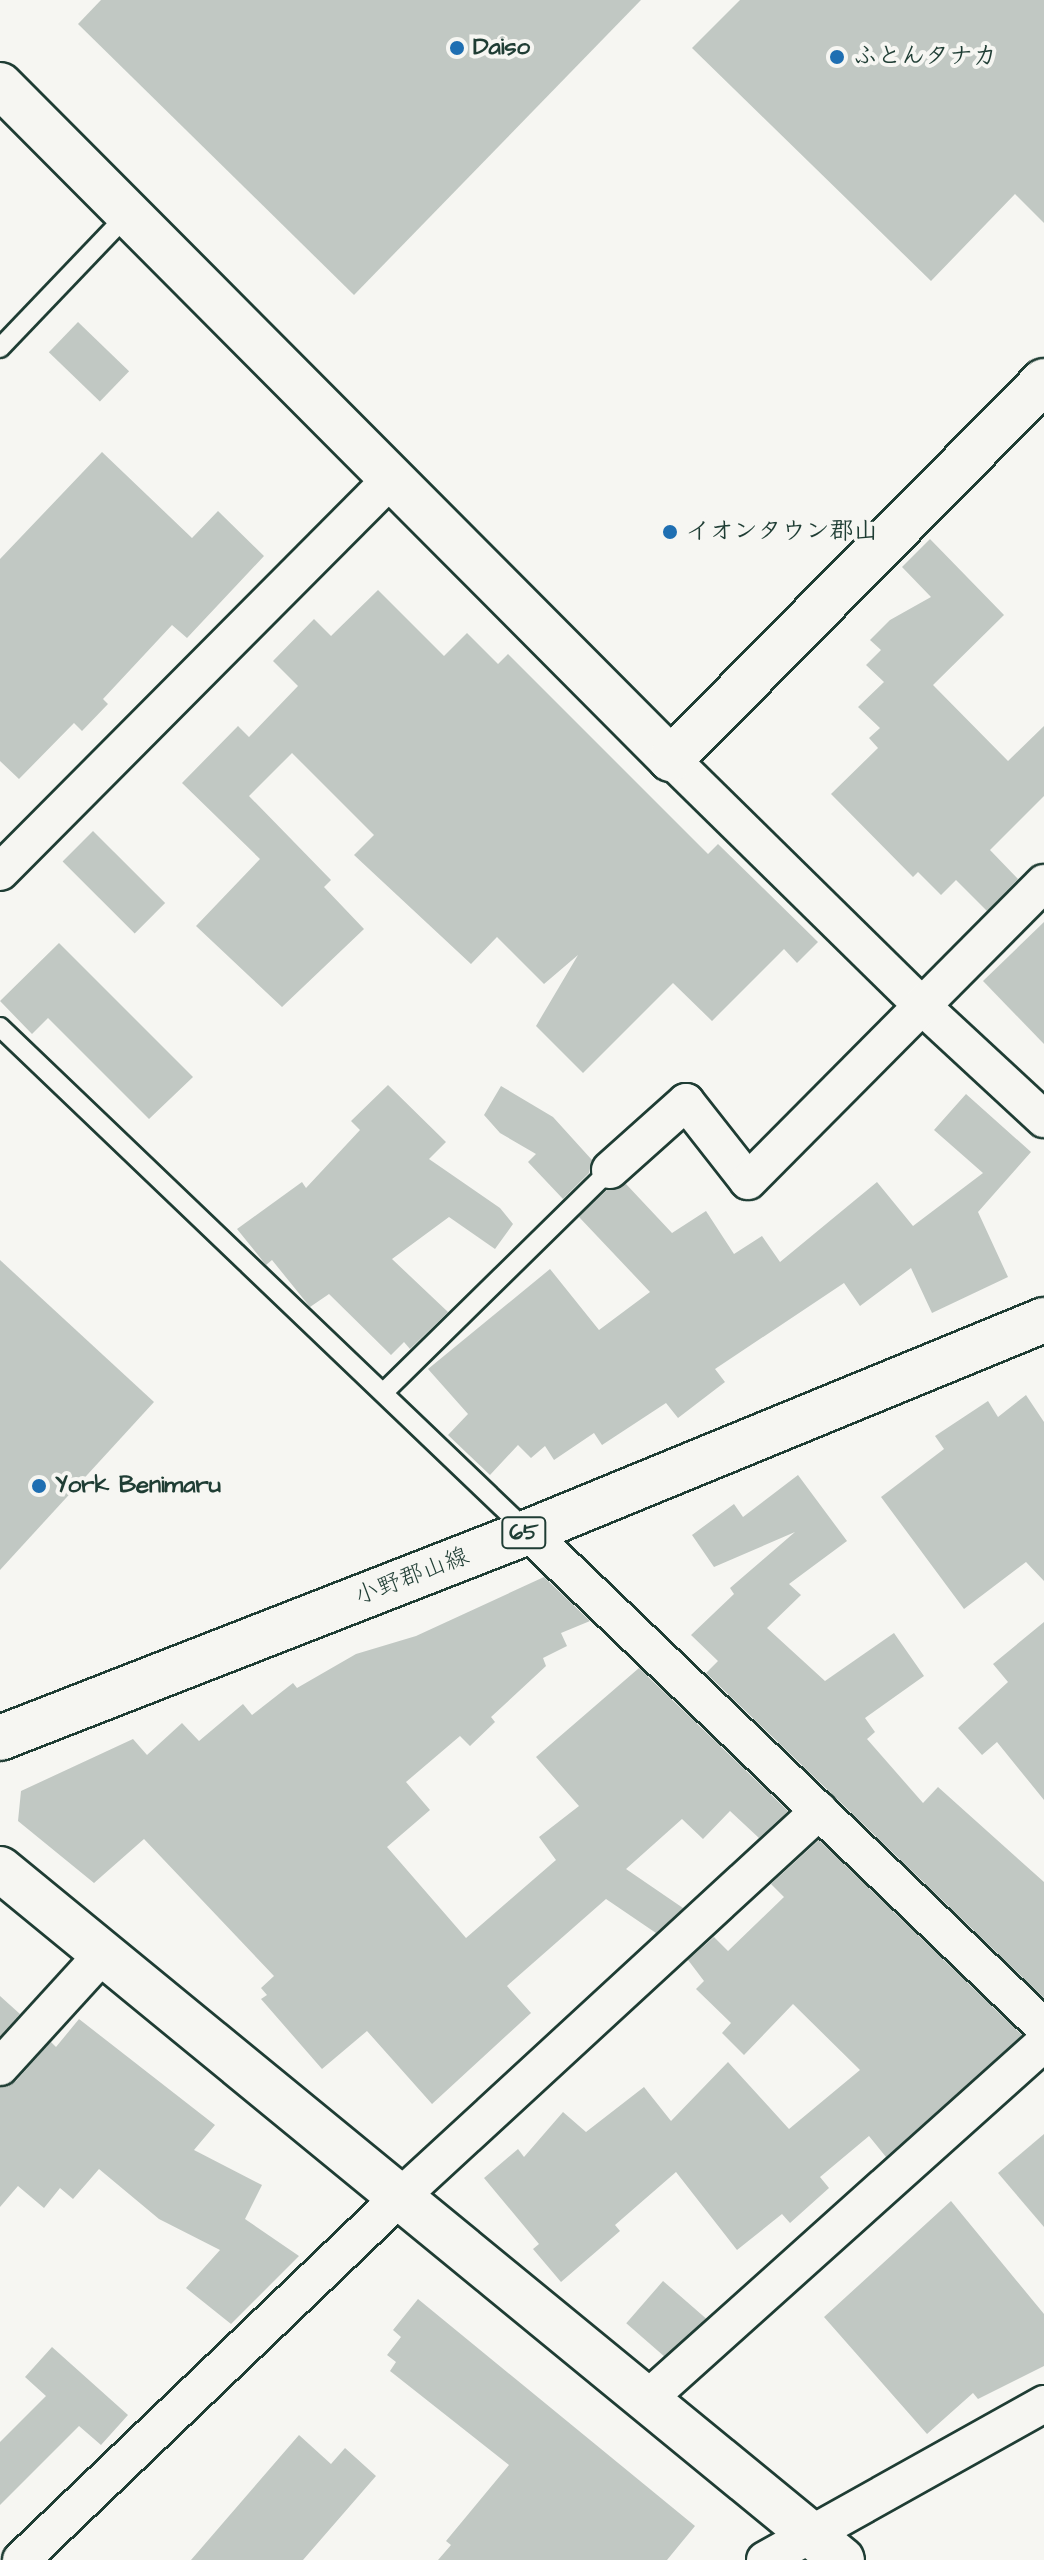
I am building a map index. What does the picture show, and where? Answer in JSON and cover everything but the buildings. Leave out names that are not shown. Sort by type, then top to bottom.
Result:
[{"type":"street","points":[[0,85],[671,759],[923,1007],[1044,1119]]},
{"type":"street","points":[[671,759],[1044,381]]},
{"type":"street","points":[[0,872],[390,480]]},
{"type":"street","points":[[610,1170],[686,1102],[748,1181],[1044,883]]},
{"type":"street","name":"小野郡山線","points":[[0,1738],[528,1532],[1044,1320]]},
{"type":"street","points":[[528,1532],[1044,2027]]},
{"type":"street","points":[[21,2560],[398,2199],[819,1811]]},
{"type":"street","points":[[0,1869],[644,2402],[827,2547]]},
{"type":"street","points":[[0,2067],[104,1953]]},
{"type":"street","points":[[644,2402],[1044,2043]]},
{"type":"street","points":[[765,2560],[827,2547],[1044,2404]]},
{"type":"lane","points":[[0,348],[128,214]]},
{"type":"lane","points":[[0,1027],[528,1532]]},
{"type":"lane","points":[[384,1392],[610,1170]]},
{"type":"place","name":"Daiso","points":[[457,48]]},
{"type":"place","name":"ふとんタナカ","points":[[837,57]]},
{"type":"place","name":"イオンタウン郡山","points":[[670,532]]},
{"type":"place","name":"York Benimaru","points":[[39,1486]]}]
